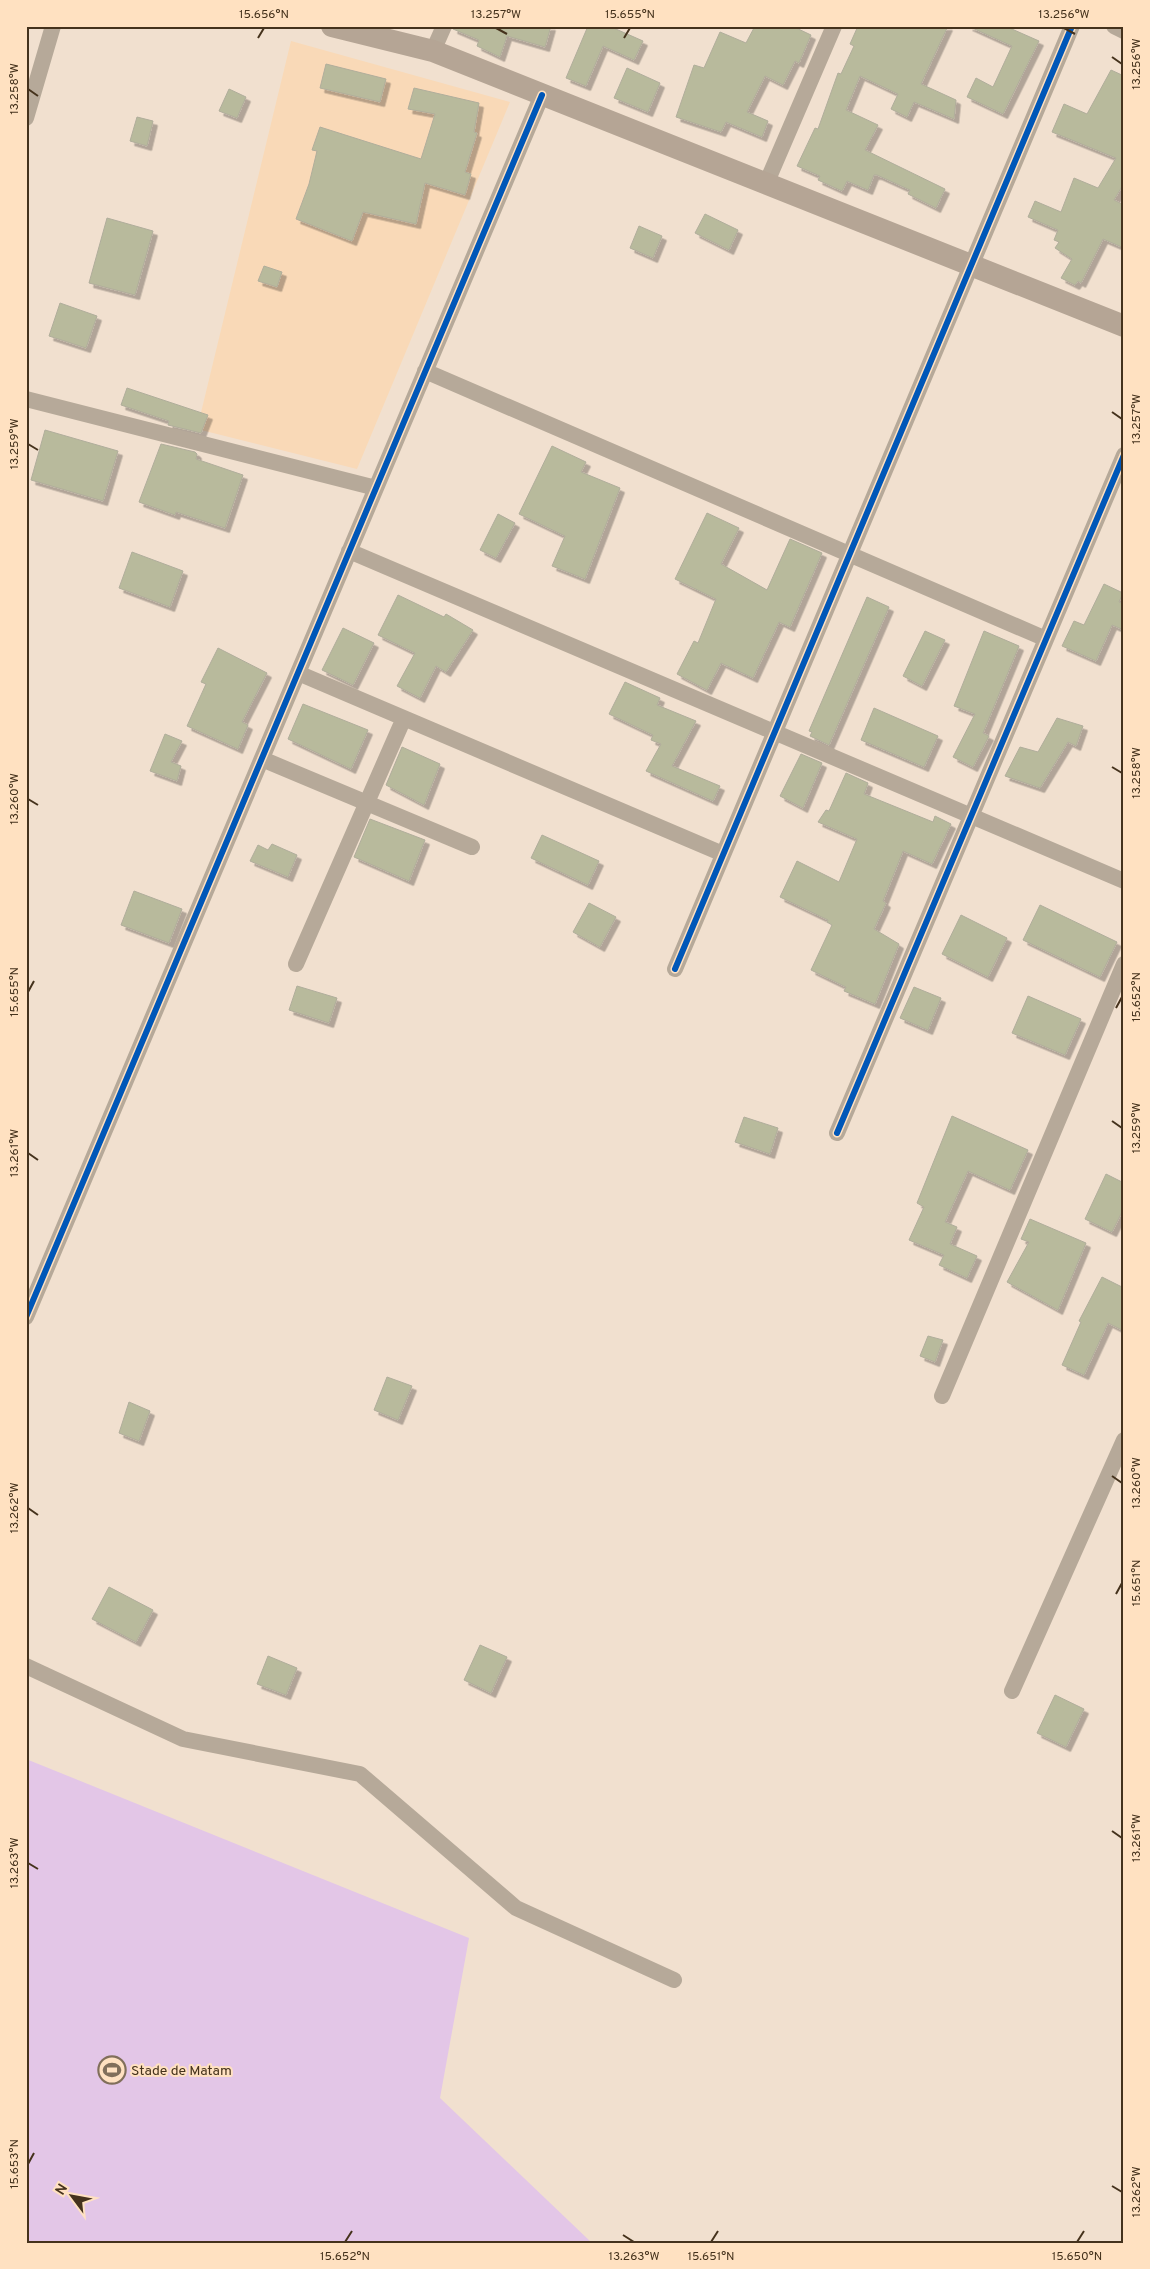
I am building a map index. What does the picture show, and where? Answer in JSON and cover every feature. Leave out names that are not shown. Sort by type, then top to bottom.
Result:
[{"type":"street","points":[[26,118],[53,26]]},
{"type":"street","points":[[332,26],[433,51],[1124,326]]},
{"type":"street","points":[[433,51],[444,26]]},
{"type":"street","points":[[766,184],[834,26]]},
{"type":"street","points":[[675,969],[1072,26]]},
{"type":"street","points":[[1114,26],[1124,31]]},
{"type":"street","points":[[26,1317],[542,95]]},
{"type":"street","points":[[425,371],[1046,639]]},
{"type":"street","points":[[26,399],[376,488]]},
{"type":"street","points":[[837,1133],[1124,455]]},
{"type":"street","points":[[349,551],[1124,882]]},
{"type":"street","points":[[298,673],[723,854]]},
{"type":"street","points":[[296,964],[404,718]]},
{"type":"street","points":[[262,759],[472,847]]},
{"type":"street","points":[[942,1396],[1124,964]]},
{"type":"street","points":[[1012,1691],[1124,1440]]},
{"type":"street","points":[[26,1666],[183,1739],[360,1774],[516,1908],[674,1980]]},
{"type":"shaded area","points":[[291,41],[510,102],[357,469],[197,429]]},
{"type":"shaded area","points":[[26,1759],[469,1938],[440,2098],[592,2243],[26,2243]]},
{"type":"building","points":[[454,26],[551,26],[545,47],[507,36],[500,57],[477,46],[479,40],[453,29]]},
{"type":"building","points":[[588,26],[609,26],[643,41],[634,60],[603,46],[586,86],[566,78]]},
{"type":"building","points":[[755,26],[792,26],[811,35],[799,63],[795,61],[783,85],[765,76],[747,112],[768,121],[762,137],[726,122],[721,132],[676,117],[694,65],[704,68],[720,32],[746,43]]},
{"type":"building","points":[[858,26],[948,26],[921,84],[956,100],[954,119],[914,102],[907,117],[891,109],[898,94],[860,76],[846,110],[878,125],[865,150],[945,189],[936,208],[908,194],[910,190],[877,175],[874,175],[868,190],[847,181],[842,191],[818,180],[820,176],[797,166],[815,128],[818,129],[838,73],[841,74],[854,46],[850,44]]},
{"type":"building","points":[[968,26],[1005,26],[1039,41],[1003,114],[967,97],[976,78],[993,87],[1012,46]]},
{"type":"building","points":[[326,64],[386,79],[380,102],[320,88]]},
{"type":"building","points":[[627,68],[660,83],[648,112],[614,98]]},
{"type":"building","points":[[1111,70],[1124,76],[1124,183],[1114,200],[1124,205],[1124,248],[1103,239],[1081,283],[1078,281],[1075,285],[1061,278],[1072,259],[1055,248],[1059,242],[1054,240],[1058,230],[1028,217],[1035,201],[1061,212],[1074,178],[1098,188],[1116,158],[1052,132],[1064,104],[1087,114]]},
{"type":"building","points":[[414,88],[479,103],[474,132],[477,133],[465,172],[471,174],[465,195],[425,183],[416,224],[363,212],[352,241],[296,219],[309,184],[317,151],[312,150],[320,127],[421,159],[435,114],[408,109]]},
{"type":"building","points":[[229,89],[246,97],[237,118],[219,111]]},
{"type":"building","points":[[137,117],[153,121],[147,146],[130,141]]},
{"type":"building","points":[[705,214],[738,230],[729,250],[695,233]]},
{"type":"building","points":[[107,218],[153,231],[135,295],[89,283]]},
{"type":"building","points":[[639,226],[662,236],[653,258],[630,248]]},
{"type":"building","points":[[264,266],[282,272],[277,287],[258,281]]},
{"type":"building","points":[[60,303],[97,316],[86,348],[49,336]]},
{"type":"building","points":[[127,388],[208,415],[201,433],[168,425],[169,421],[121,405]]},
{"type":"building","points":[[45,430],[118,451],[103,501],[31,480]]},
{"type":"building","points":[[161,444],[195,452],[197,454],[196,459],[243,475],[225,528],[176,512],[175,515],[139,502]]},
{"type":"building","points":[[552,446],[586,462],[581,472],[620,488],[585,579],[552,566],[565,536],[519,514]]},
{"type":"building","points":[[707,513],[739,528],[721,564],[767,590],[790,539],[822,553],[790,627],[779,622],[753,678],[721,663],[707,690],[677,674],[694,641],[698,643],[716,599],[675,579]]},
{"type":"building","points":[[498,514],[515,523],[496,558],[480,550]]},
{"type":"building","points":[[132,552],[183,571],[170,607],[119,588]]},
{"type":"building","points":[[1104,584],[1123,593],[1119,602],[1124,604],[1124,630],[1112,625],[1096,661],[1062,646],[1074,621],[1084,625]]},
{"type":"building","points":[[398,595],[444,617],[446,614],[473,630],[446,672],[436,666],[420,698],[397,686],[415,653],[378,635]]},
{"type":"building","points":[[867,597],[889,607],[829,745],[810,736],[812,732],[809,731]]},
{"type":"building","points":[[343,628],[374,643],[353,685],[322,670]]},
{"type":"building","points":[[925,631],[945,640],[922,686],[903,676]]},
{"type":"building","points":[[984,631],[1019,646],[983,733],[989,736],[973,767],[953,757],[975,714],[954,706]]},
{"type":"building","points":[[218,648],[267,673],[242,722],[248,725],[238,749],[187,726],[206,684],[201,682]]},
{"type":"building","points":[[625,682],[660,698],[657,705],[696,721],[672,766],[720,786],[713,801],[646,771],[661,744],[651,740],[653,735],[609,714]]},
{"type":"building","points":[[303,704],[368,730],[351,769],[288,739]]},
{"type":"building","points":[[874,708],[938,736],[924,767],[861,740]]},
{"type":"building","points":[[1057,718],[1083,726],[1076,746],[1068,742],[1040,788],[1005,776],[1020,747],[1038,752]]},
{"type":"building","points":[[165,734],[182,741],[171,762],[181,766],[177,781],[150,771]]},
{"type":"building","points":[[402,747],[440,764],[424,805],[386,785]]},
{"type":"building","points":[[801,754],[822,763],[803,808],[780,796]]},
{"type":"building","points":[[846,773],[868,783],[864,794],[933,822],[935,816],[951,824],[932,864],[903,851],[883,901],[886,903],[874,929],[899,944],[875,1004],[844,991],[846,987],[811,970],[832,925],[827,922],[828,920],[780,897],[797,861],[839,882],[857,839],[818,822],[826,810],[829,811]]},
{"type":"building","points":[[370,819],[425,840],[409,881],[354,857]]},
{"type":"building","points":[[542,835],[599,861],[588,885],[531,858]]},
{"type":"building","points":[[272,844],[297,855],[288,877],[250,861],[258,845],[268,850]]},
{"type":"building","points":[[134,891],[182,909],[169,943],[121,925]]},
{"type":"building","points":[[589,903],[616,917],[600,947],[573,932]]},
{"type":"building","points":[[1040,905],[1117,942],[1100,977],[1023,940]]},
{"type":"building","points":[[961,915],[1007,938],[988,977],[942,954]]},
{"type":"building","points":[[297,986],[337,998],[329,1023],[289,1010]]},
{"type":"building","points":[[914,987],[941,998],[928,1030],[900,1018]]},
{"type":"building","points":[[1028,996],[1081,1019],[1065,1055],[1012,1033]]},
{"type":"building","points":[[952,1116],[1028,1150],[1010,1190],[968,1171],[945,1222],[957,1227],[950,1244],[977,1256],[967,1278],[939,1265],[944,1255],[909,1240],[924,1207],[917,1203]]},
{"type":"building","points":[[744,1117],[778,1128],[770,1154],[735,1142]]},
{"type":"building","points":[[1106,1174],[1124,1183],[1124,1208],[1112,1232],[1085,1219]]},
{"type":"building","points":[[1030,1219],[1086,1243],[1058,1310],[1007,1282],[1029,1242],[1021,1239]]},
{"type":"building","points":[[1102,1277],[1124,1288],[1124,1331],[1108,1323],[1084,1375],[1062,1365],[1081,1322],[1079,1321]]},
{"type":"building","points":[[928,1336],[943,1340],[935,1362],[920,1356]]},
{"type":"building","points":[[387,1377],[412,1386],[398,1420],[374,1410]]},
{"type":"building","points":[[129,1402],[150,1411],[139,1441],[119,1433]]},
{"type":"building","points":[[109,1587],[153,1610],[136,1642],[92,1619]]},
{"type":"building","points":[[480,1645],[507,1657],[491,1693],[464,1680]]},
{"type":"building","points":[[268,1656],[297,1668],[286,1695],[257,1684]]},
{"type":"building","points":[[1055,1695],[1084,1709],[1066,1747],[1037,1733]]},
{"type":"cycle path","points":[[675,969],[1072,26]]},
{"type":"cycle path","points":[[26,1317],[542,95]]},
{"type":"cycle path","points":[[837,1133],[1124,455]]},
{"type":"place","name":"Stade de Matam","points":[[112,2070]]}]
